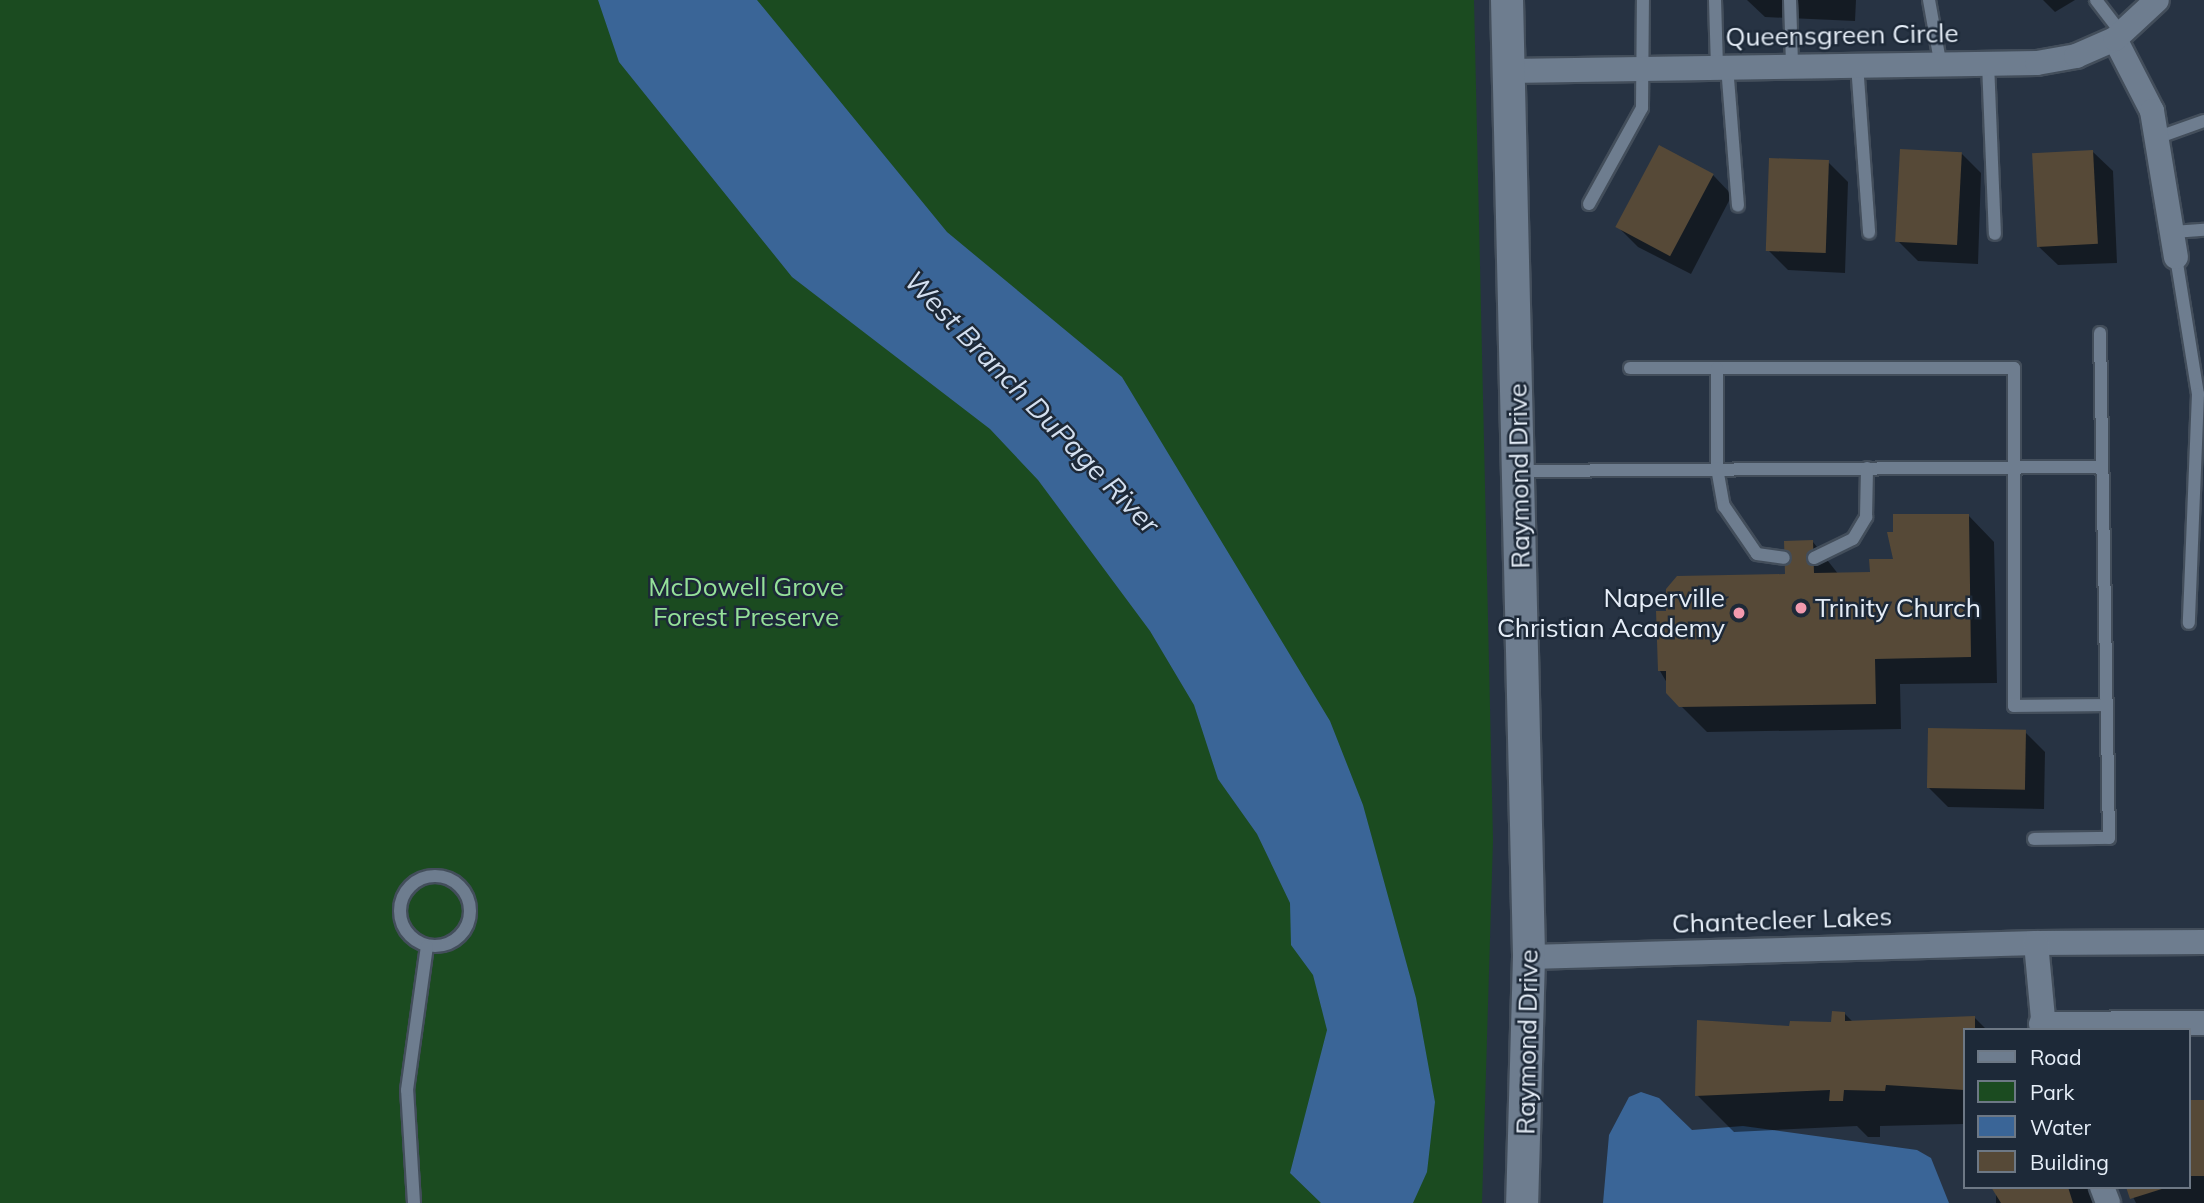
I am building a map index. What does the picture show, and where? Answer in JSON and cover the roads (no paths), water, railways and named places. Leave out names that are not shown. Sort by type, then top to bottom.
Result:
[{"type":"street","name":"Raymond Drive","points":[[1507,0],[1529,957],[1522,1203]]},
{"type":"street","name":"Queensgreen Circle","points":[[1508,71],[1940,61],[1988,64],[2076,57],[2118,37],[2157,0]]},
{"type":"street","points":[[2118,37],[2159,137],[2176,257]]},
{"type":"street","name":"Chantecleer Lakes","points":[[1529,957],[2036,943],[2204,942]]},
{"type":"street","points":[[2036,943],[2043,1027],[2204,1023]]},
{"type":"lane","points":[[1589,204],[1642,108],[1645,68],[1643,0]]},
{"type":"lane","points":[[1715,0],[1738,206]]},
{"type":"lane","points":[[1790,0],[1792,65]]},
{"type":"lane","points":[[1929,0],[1940,61]]},
{"type":"lane","points":[[2096,0],[2118,37]]},
{"type":"lane","points":[[1857,63],[1869,233]]},
{"type":"lane","points":[[1988,64],[1995,234]]},
{"type":"lane","points":[[2159,137],[2204,121]]},
{"type":"lane","points":[[2172,232],[2204,230]]},
{"type":"lane","points":[[2176,257],[2201,394],[2189,623]]},
{"type":"lane","points":[[2034,839],[2109,838],[2100,467],[2100,334]]},
{"type":"lane","points":[[1630,368],[2014,368],[2014,706],[2105,705]]},
{"type":"lane","points":[[1717,368],[1717,468],[1724,506],[1741,536],[1758,554],[1784,558]]},
{"type":"lane","points":[[1519,471],[2100,467]]},
{"type":"lane","points":[[1814,558],[1853,539],[1866,517],[1867,468]]},
{"type":"lane","points":[[442,876],[469,900],[468,926],[451,943],[426,946],[406,931],[400,906],[412,884],[442,876]]},
{"type":"lane","points":[[415,1203],[408,1064],[426,946]]},
{"type":"water","name":"West Branch DuPage River","points":[[598,0],[757,0],[947,232],[1122,377],[1330,721],[1363,805],[1416,998],[1435,1102],[1427,1172],[1413,1203],[1321,1203],[1290,1173],[1327,1030],[1313,975],[1291,945],[1290,903],[1257,834],[1218,779],[1194,705],[1150,631],[1038,480],[990,429],[792,277],[619,62]]},
{"type":"water","points":[[1641,1092],[1659,1098],[1692,1130],[1743,1126],[1917,1150],[1931,1158],[1949,1203],[1603,1203],[1609,1135],[1629,1097]]},
{"type":"place","name":"Trinity Church","points":[[1801,608]]},
{"type":"place","name":"Naperville Christian Academy","points":[[1739,613]]},
{"type":"park label","name":"McDowell Grove Forest Preserve","points":[[746,602]]}]
